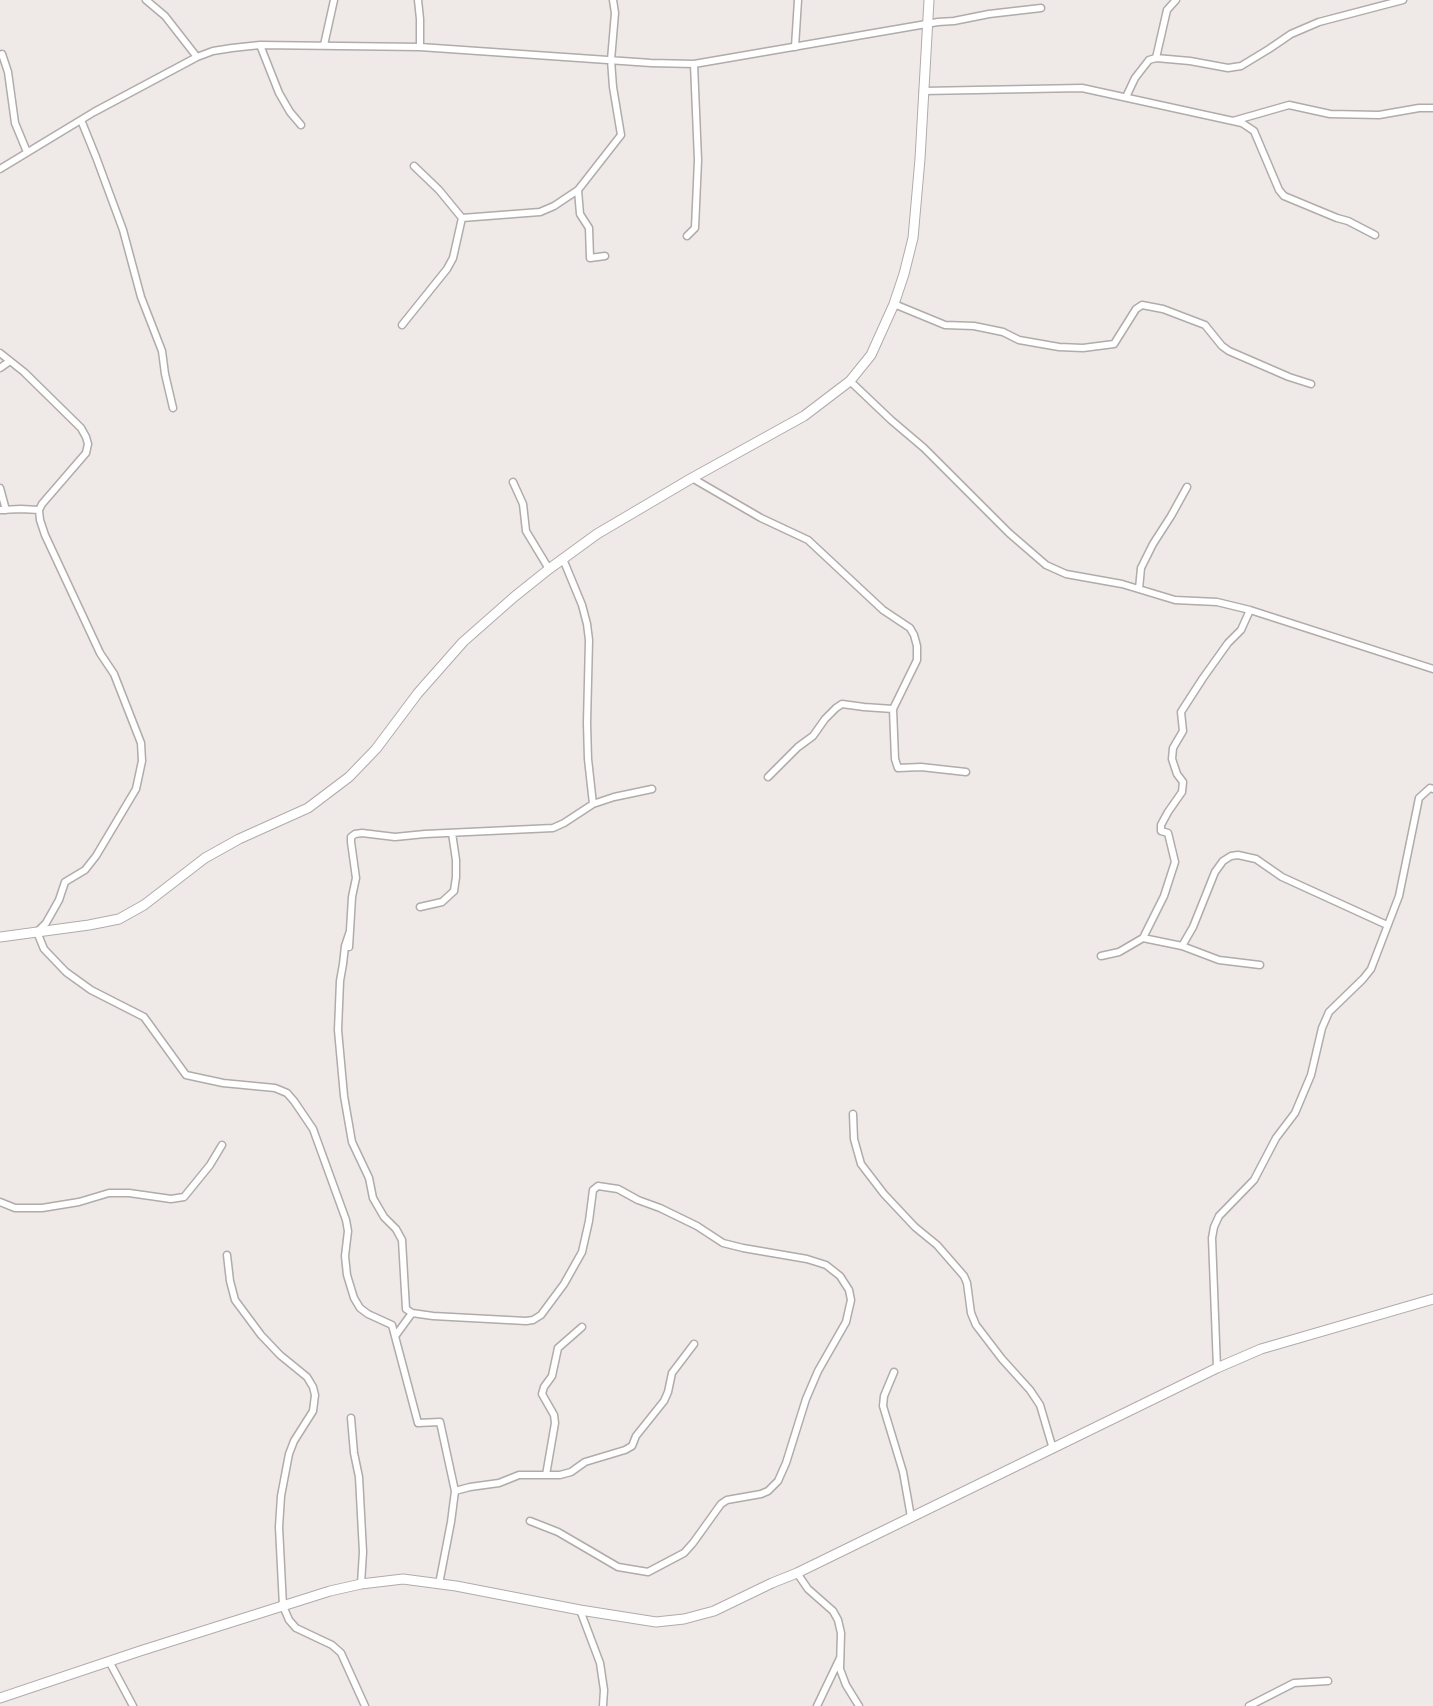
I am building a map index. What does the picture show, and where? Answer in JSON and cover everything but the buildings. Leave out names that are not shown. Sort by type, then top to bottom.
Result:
[{"type":"main road","points":[[0,937],[119,919],[144,905],[205,858],[239,839],[308,808],[349,777],[376,749],[418,693],[463,642],[549,569],[597,534],[692,478],[804,416],[850,381],[871,355],[894,304],[913,238],[920,159],[926,25],[929,0]]},
{"type":"main road","points":[[0,1698],[283,1606],[361,1584],[403,1579],[479,1590],[580,1610],[656,1622],[684,1620],[714,1611],[797,1573],[1217,1368],[1269,1346],[1433,1298]]},
{"type":"street","points":[[146,0],[165,16],[197,57]]},
{"type":"street","points":[[324,45],[334,0]]},
{"type":"street","points":[[418,0],[420,47]]},
{"type":"street","points":[[462,218],[540,212],[554,206],[578,190],[621,134],[613,88],[611,60],[615,13],[613,0]]},
{"type":"street","points":[[795,47],[798,0]]},
{"type":"street","points":[[1156,58],[1167,10],[1176,0]]},
{"type":"street","points":[[1126,97],[1138,74],[1149,60],[1156,58],[1190,61],[1228,68],[1241,66],[1270,50],[1291,34],[1319,22],[1403,0]]},
{"type":"street","points":[[0,169],[81,120],[197,57],[213,51],[260,45],[420,47],[652,63],[694,64],[989,14],[1041,8]]},
{"type":"street","points":[[260,45],[279,93],[301,126]]},
{"type":"street","points":[[2,54],[8,72],[15,123],[27,152]]},
{"type":"street","points":[[687,236],[695,228],[698,160],[694,64]]},
{"type":"street","points":[[923,91],[1082,88],[1242,123],[1254,131],[1278,190],[1284,196],[1348,221],[1375,235]]},
{"type":"street","points":[[1232,121],[1289,105],[1324,113],[1379,115],[1420,108],[1433,108]]},
{"type":"street","points":[[81,120],[123,230],[141,297],[162,352],[173,408]]},
{"type":"street","points":[[414,166],[439,190],[462,218]]},
{"type":"street","points":[[578,190],[580,214],[589,228],[590,258],[605,256]]},
{"type":"street","points":[[402,325],[447,269],[453,258],[462,218]]},
{"type":"street","points":[[894,304],[946,325],[979,327],[1003,332],[1018,340],[1051,346],[1083,348],[1114,344],[1136,309],[1142,305],[1164,309],[1205,325],[1222,346],[1229,351],[1289,377],[1311,384]]},
{"type":"street","points":[[0,353],[24,372],[81,428],[86,436],[88,444],[86,452],[47,497],[39,510],[45,535],[100,653],[114,674],[142,743],[142,761],[136,789],[96,856],[85,870],[65,882],[59,900],[46,923],[36,932],[44,949],[66,972],[91,990],[144,1017],[186,1075],[223,1083],[275,1088],[287,1092],[313,1129],[346,1220],[348,1231],[345,1256],[347,1275],[354,1298],[360,1308],[368,1314],[392,1325],[418,1423],[440,1422],[455,1491],[451,1522],[438,1584]]},
{"type":"street","points":[[0,368],[10,362]]},
{"type":"street","points":[[850,381],[924,448],[1009,533],[1046,565],[1066,574],[1122,584],[1175,600],[1217,602],[1250,610],[1433,669]]},
{"type":"street","points":[[692,478],[761,518],[801,535],[883,610],[910,628],[917,646],[917,660],[893,709],[894,759],[898,768],[920,767],[966,772]]},
{"type":"street","points":[[513,482],[523,504],[526,531],[549,569]]},
{"type":"street","points":[[1140,589],[1142,568],[1153,544],[1187,487]]},
{"type":"street","points":[[0,488],[3,510],[39,510]]},
{"type":"street","points":[[563,559],[582,605],[587,624],[588,750],[593,804]]},
{"type":"street","points":[[1101,956],[1119,952],[1144,938],[1164,896],[1175,868],[1174,855],[1168,833],[1161,831],[1161,825],[1182,792],[1183,782],[1177,774],[1172,759],[1173,748],[1183,731],[1181,712],[1228,643],[1241,630],[1250,610]]},
{"type":"street","points":[[768,778],[798,747],[813,736],[825,720],[842,704],[864,708],[893,709]]},
{"type":"street","points":[[1217,1368],[1212,1238],[1218,1216],[1254,1180],[1276,1138],[1295,1113],[1310,1075],[1322,1028],[1329,1012],[1364,979],[1371,969],[1399,896],[1419,798],[1430,788],[1433,789]]},
{"type":"street","points":[[349,947],[352,897],[356,878],[351,838],[355,834],[362,833],[395,837],[553,828],[564,824],[593,804],[614,797],[652,790]]},
{"type":"street","points":[[420,907],[442,902],[454,891],[456,860],[452,833]]},
{"type":"street","points":[[1182,946],[1193,927],[1215,872],[1224,861],[1231,856],[1238,855],[1256,859],[1282,878],[1387,925]]},
{"type":"street","points":[[350,931],[345,946],[340,981],[338,1030],[344,1096],[352,1142],[369,1178],[373,1198],[384,1217],[402,1240],[406,1310],[412,1313],[526,1321],[533,1320],[541,1315],[564,1284],[582,1252],[593,1190],[598,1186],[618,1189],[697,1226],[723,1242],[742,1248],[807,1259],[826,1265],[840,1276],[849,1290],[851,1300],[846,1322],[818,1371],[806,1399],[786,1463],[778,1480],[768,1491],[727,1500],[721,1504],[684,1553],[648,1572],[618,1567],[558,1532],[530,1521]]},
{"type":"street","points":[[1144,938],[1182,946],[1219,960],[1260,965]]},
{"type":"street","points":[[853,1114],[854,1139],[861,1164],[884,1194],[915,1227],[937,1245],[964,1276],[967,1283],[971,1313],[976,1325],[1002,1359],[1030,1390],[1040,1405],[1053,1449]]},
{"type":"street","points":[[0,1202],[15,1208],[42,1208],[79,1202],[109,1193],[129,1193],[171,1199],[184,1197],[210,1165],[222,1145]]},
{"type":"street","points":[[227,1255],[230,1281],[235,1300],[261,1335],[280,1355],[307,1377],[315,1395],[313,1411],[294,1441],[289,1454],[281,1496],[279,1527],[283,1606],[289,1620],[296,1628],[332,1645],[341,1652],[365,1706]]},
{"type":"street","points":[[396,1335],[412,1313]]},
{"type":"street","points":[[546,1475],[555,1423],[554,1414],[542,1394],[544,1387],[552,1376],[558,1348],[582,1327]]},
{"type":"street","points":[[455,1491],[499,1483],[519,1475],[560,1475],[571,1472],[585,1462],[626,1450],[632,1446],[636,1436],[664,1400],[668,1392],[672,1373],[694,1344]]},
{"type":"street","points":[[894,1372],[884,1396],[883,1406],[903,1472],[911,1517]]},
{"type":"street","points":[[352,1418],[360,1483],[363,1552],[361,1584]]},
{"type":"street","points":[[797,1573],[808,1589],[833,1611],[838,1620],[841,1633],[840,1669],[846,1684],[859,1706]]},
{"type":"street","points":[[580,1610],[600,1663],[604,1690],[603,1706]]},
{"type":"street","points":[[817,1706],[840,1657]]},
{"type":"street","points":[[109,1661],[133,1706]]},
{"type":"street","points":[[1249,1706],[1294,1683],[1328,1682]]}]
